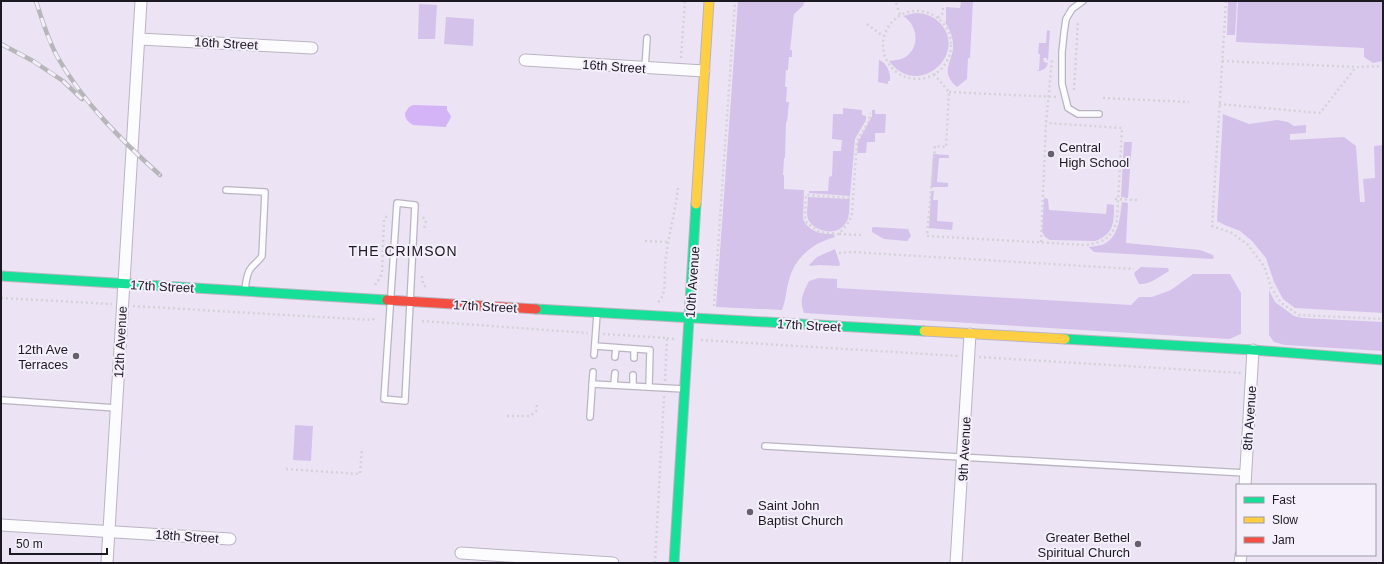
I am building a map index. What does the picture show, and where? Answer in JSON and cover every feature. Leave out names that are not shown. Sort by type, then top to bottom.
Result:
[{"type":"street","name":"12th Avenue","points":[[107,563],[141,1]]},
{"type":"street","name":"10th Avenue","points":[[674,563],[709,1]]},
{"type":"street","name":"16th Street","points":[[139,39],[312,48]]},
{"type":"street","name":"16th Street","points":[[525,60],[704,71]]},
{"type":"street","name":"17th Street","points":[[1,276],[245,290],[411,302],[1253,350],[1383,360]]},
{"type":"street","name":"9th Avenue","points":[[956,563],[970,334]]},
{"type":"street","name":"8th Avenue","points":[[1245,484],[1253,350]]},
{"type":"street","name":"18th Street","points":[[1,524],[230,539]]},
{"type":"street","points":[[461,553],[614,563]]},
{"type":"lane","points":[[1083,1],[1072,9],[1066,19],[1062,52],[1062,84],[1068,108],[1078,114],[1099,114]]},
{"type":"lane","points":[[644,68],[647,38]]},
{"type":"lane","points":[[226,190],[265,192],[262,256],[251,268],[247,276],[245,290]]},
{"type":"lane","points":[[396,203],[415,205],[405,401],[384,399],[396,203]]},
{"type":"lane","points":[[594,356],[597,312]]},
{"type":"lane","points":[[595,346],[650,350],[649,387]]},
{"type":"lane","points":[[615,357],[616,348]]},
{"type":"lane","points":[[634,349],[634,358]]},
{"type":"lane","points":[[590,417],[593,372]]},
{"type":"lane","points":[[614,385],[615,374]]},
{"type":"lane","points":[[633,375],[633,386]]},
{"type":"lane","points":[[592,384],[685,389]]},
{"type":"lane","points":[[1,400],[116,408]]},
{"type":"lane","points":[[765,446],[1245,473]]},
{"type":"path","points":[[681,70],[685,1]]},
{"type":"path","points":[[714,319],[735,1]]},
{"type":"path","points":[[1226,1],[1212,226],[1232,233],[1248,245],[1264,266],[1271,287],[1281,303],[1299,315],[1383,318]]},
{"type":"path","points":[[896,3],[900,15]]},
{"type":"path","points":[[938,18],[943,13],[943,6]]},
{"type":"path","points":[[917,10],[928,12],[938,18],[945,26],[950,36],[951,47],[948,58],[942,67],[934,74],[923,78],[912,78],[901,75],[892,68],[886,59],[883,48],[883,36],[888,26],[900,15],[917,10]]},
{"type":"path","points":[[1073,95],[1078,22]]},
{"type":"path","points":[[867,24],[883,36]]},
{"type":"path","points":[[1041,242],[1046,123],[1052,58]]},
{"type":"path","points":[[1222,61],[1356,67],[1383,66]]},
{"type":"path","points":[[1220,104],[1320,113],[1356,67]]},
{"type":"path","points":[[934,74],[949,92],[946,147],[934,146],[927,236],[1086,245],[1098,243],[1108,238],[1115,227],[1117,220],[1122,128],[1046,123]]},
{"type":"path","points":[[949,92],[1059,97]]},
{"type":"path","points":[[1103,98],[1189,102]]},
{"type":"path","points":[[839,234],[849,222],[852,213],[857,141],[869,121],[870,113]]},
{"type":"path","points":[[656,303],[663,295],[666,252],[674,218],[678,188]]},
{"type":"path","points":[[853,198],[806,195],[805,218],[807,223],[819,232],[861,235]]},
{"type":"path","points":[[1117,199],[1137,200]]},
{"type":"path","points":[[369,287],[375,285],[380,278],[385,231],[384,220],[396,203]]},
{"type":"path","points":[[415,205],[426,221],[424,230]]},
{"type":"path","points":[[645,241],[668,242]]},
{"type":"path","points":[[839,253],[851,252],[1134,269]]},
{"type":"path","points":[[422,270],[423,284],[431,290]]},
{"type":"path","points":[[1,298],[372,320],[375,318]]},
{"type":"path","points":[[507,416],[530,416],[536,411],[537,404]]},
{"type":"path","points":[[286,469],[360,474],[362,448]]},
{"type":"shaded area","points":[[738,1],[806,1],[803,4],[804,5],[794,14],[790,50],[792,50],[792,57],[789,57],[788,70],[786,70],[786,102],[789,102],[786,122],[783,175],[784,189],[804,190],[803,219],[812,229],[834,234],[835,237],[812,247],[800,258],[789,280],[782,310],[716,307]]},
{"type":"shaded area","points":[[961,1],[973,1],[970,58],[968,58],[967,79],[957,87],[949,78],[948,73],[953,42],[945,22],[946,7],[960,8]]},
{"type":"shaded area","points":[[1228,1],[1237,1],[1235,35],[1227,35]]},
{"type":"shaded area","points":[[1238,1],[1383,1],[1383,61],[1373,63],[1364,57],[1364,48],[1236,42]]},
{"type":"shaded area","points":[[419,4],[437,5],[435,39],[418,39]]},
{"type":"shaded area","points":[[915,13],[929,15],[940,23],[947,35],[948,48],[944,59],[936,68],[926,74],[913,76],[901,72],[889,61],[904,58],[913,48],[916,37],[912,25],[903,16]]},
{"type":"shaded area","points":[[446,17],[474,19],[473,46],[444,44]]},
{"type":"shaded area","points":[[1047,30],[1050,31],[1048,60],[1047,58],[1043,58],[1044,62],[1048,63],[1044,69],[1037,71],[1039,70],[1039,43],[1046,43]]},
{"type":"shaded area","points":[[879,60],[884,63],[889,72],[890,81],[888,81],[888,84],[878,82]]},
{"type":"shaded area","points":[[413,105],[447,106],[447,110],[451,116],[446,127],[411,124],[406,119],[405,113],[409,107]]},
{"type":"shaded area","points":[[843,108],[862,110],[862,115],[866,116],[866,120],[855,139],[850,196],[809,193],[809,191],[828,191],[829,177],[832,176],[833,151],[841,151],[842,140],[832,139],[833,114],[843,114]]},
{"type":"shaded area","points":[[872,110],[875,110],[875,114],[886,114],[885,133],[875,133],[875,142],[867,142],[866,153],[857,153],[858,142],[872,116]]},
{"type":"shaded area","points":[[1223,114],[1249,124],[1277,120],[1288,122],[1294,126],[1306,125],[1306,133],[1290,134],[1290,140],[1344,137],[1356,146],[1360,202],[1365,202],[1363,179],[1375,178],[1374,146],[1383,145],[1383,313],[1295,308],[1283,299],[1274,282],[1266,258],[1252,241],[1240,231],[1217,221]]},
{"type":"shaded area","points":[[1124,142],[1132,142],[1128,198],[1121,197]]},
{"type":"shaded area","points":[[933,154],[949,155],[949,158],[939,158],[937,182],[948,183],[948,187],[931,187]]},
{"type":"shaded area","points":[[931,191],[934,191],[933,200],[938,200],[937,221],[953,222],[952,230],[929,228]]},
{"type":"shaded area","points":[[808,197],[850,199],[847,221],[841,228],[834,231],[825,231],[813,226],[807,217]]},
{"type":"shaded area","points":[[1044,198],[1048,199],[1049,210],[1106,214],[1107,204],[1114,205],[1112,227],[1106,235],[1095,241],[1050,240],[1045,237],[1042,232]]},
{"type":"shaded area","points":[[1122,202],[1128,203],[1126,243],[1200,250],[1213,255],[1214,258],[1094,252],[1089,247],[1104,244],[1113,237],[1116,232]]},
{"type":"shaded area","points":[[873,227],[908,229],[911,236],[907,241],[884,239],[872,232]]},
{"type":"shaded area","points":[[835,249],[840,264],[839,266],[809,265],[817,257]]},
{"type":"shaded area","points":[[1141,267],[1168,268],[1169,271],[1151,282],[1139,284],[1134,274]]},
{"type":"shaded area","points":[[1193,274],[1230,274],[1241,293],[1241,334],[1229,339],[804,313],[802,304],[803,293],[809,281],[819,278],[837,279],[837,288],[1131,305],[1139,297],[1152,297],[1171,290]]},
{"type":"shaded area","points":[[1269,290],[1275,302],[1294,316],[1303,318],[1383,322],[1383,351],[1285,345],[1274,342],[1269,335]]},
{"type":"shaded area","points":[[295,425],[313,426],[311,461],[293,460]]},
{"type":"railway","points":[[36,1],[54,51],[68,75],[104,121],[160,175]]},
{"type":"railway","points":[[1,44],[33,61],[63,81],[82,99]]},
{"type":"traffic: fast","points":[[674,563],[696,204]]},
{"type":"traffic: fast","points":[[1,276],[387,300]]},
{"type":"traffic: fast","points":[[536,309],[924,331]]},
{"type":"traffic: fast","points":[[1065,339],[1253,350],[1383,360]]},
{"type":"traffic: slow","points":[[696,204],[709,1]]},
{"type":"traffic: slow","points":[[924,331],[1065,339]]},
{"type":"traffic: jam","points":[[387,300],[536,309]]},
{"type":"place","name":"Central High School","points":[[1051,154]]},
{"type":"place","name":"12th Ave Terraces","points":[[76,356]]},
{"type":"place","name":"Saint John Baptist Church","points":[[750,512]]},
{"type":"place","name":"Greater Bethel Spiritual Church","points":[[1138,544]]},
{"type":"district","name":"THE CRIMSON","points":[[403,251]]}]
